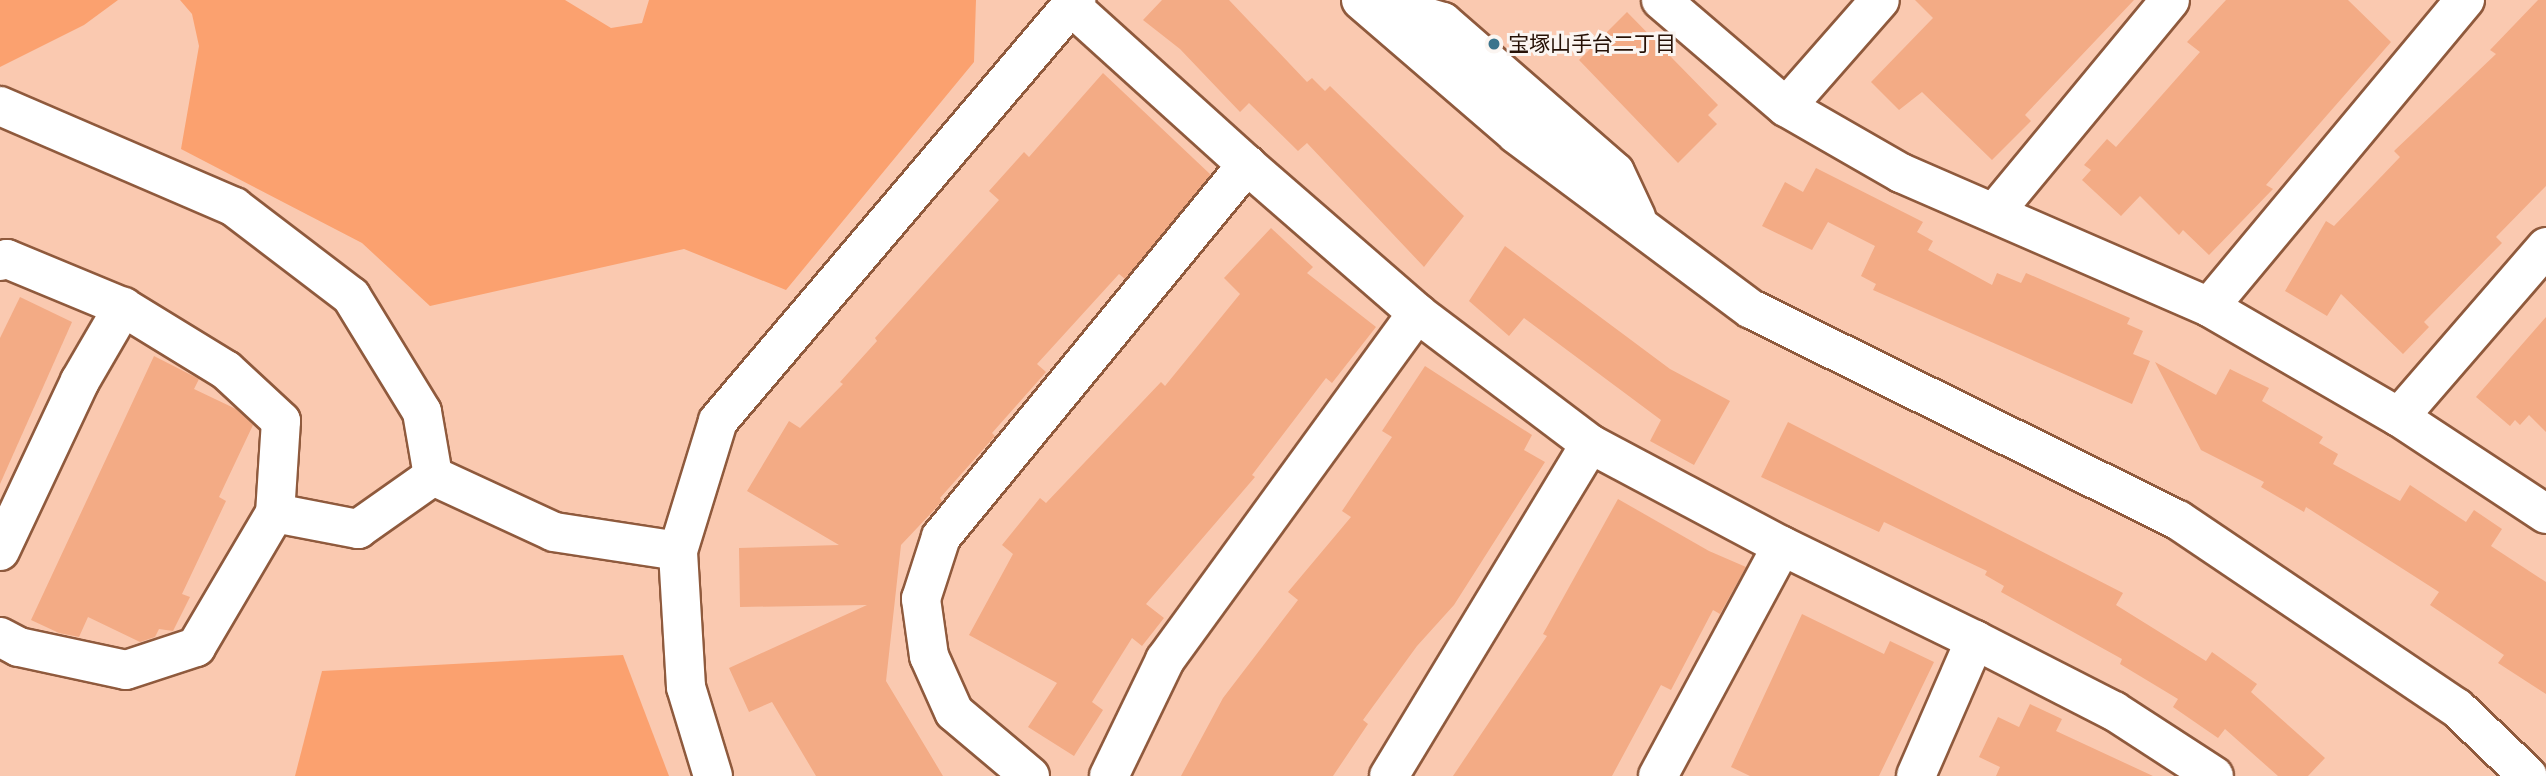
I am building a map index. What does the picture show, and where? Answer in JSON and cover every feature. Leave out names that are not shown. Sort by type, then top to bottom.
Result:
[{"type":"street","points":[[1363,0],[1516,134],[1639,222],[1751,309],[2178,520],[2456,708],[2528,776]]},
{"type":"street","points":[[1661,0],[1786,107],[1901,173],[2209,307],[2399,417],[2546,514]]},
{"type":"street","points":[[1786,107],[1880,0]]},
{"type":"street","points":[[1994,212],[2170,0]]},
{"type":"street","points":[[2209,307],[2465,0]]},
{"type":"street","points":[[713,776],[686,687],[678,551],[718,421],[1073,3],[1247,165],[1417,313],[1590,444],[1782,546],[2026,663],[2114,711],[2168,763],[2214,776]]},
{"type":"street","points":[[0,106],[234,207],[351,296],[422,412],[433,476]]},
{"type":"street","points":[[1030,776],[954,712],[929,656],[921,599],[941,537],[1247,165]]},
{"type":"street","points":[[2399,417],[2546,247]]},
{"type":"street","points":[[0,261],[7,259],[123,307],[226,370],[281,421],[275,513],[196,647],[126,670],[19,647],[0,637]]},
{"type":"street","points":[[0,551],[80,381],[123,307]]},
{"type":"street","points":[[1109,776],[1165,660],[1417,313]]},
{"type":"street","points":[[1389,776],[1590,444]]},
{"type":"street","points":[[433,476],[554,532],[678,551]]},
{"type":"street","points":[[275,513],[358,529],[433,476]]},
{"type":"street","points":[[1658,776],[1782,546]]},
{"type":"street","points":[[1916,776],[1975,640]]},
{"type":"shaded area","points":[[0,0],[118,0],[84,25],[0,67]]},
{"type":"shaded area","points":[[180,0],[565,0],[611,28],[642,23],[649,0],[976,0],[974,62],[786,290],[684,249],[430,306],[362,243],[181,149],[199,46],[192,14]]},
{"type":"shaded area","points":[[623,655],[669,776],[295,776],[322,671]]},
{"type":"building","points":[[1162,0],[1229,0],[1307,82],[1312,78],[1325,91],[1330,86],[1464,216],[1424,267],[1307,143],[1298,151],[1249,103],[1240,112],[1180,49],[1143,20]]},
{"type":"building","points":[[1915,0],[2134,0],[2025,115],[2031,121],[1992,160],[1922,92],[1899,110],[1871,82],[1933,18]]},
{"type":"building","points":[[2226,0],[2348,0],[2391,42],[2266,185],[2273,189],[2209,255],[2183,230],[2179,235],[2140,196],[2121,216],[2082,180],[2091,170],[2084,165],[2107,139],[2116,147],[2200,52],[2187,42]]},
{"type":"building","points":[[2538,0],[2546,0],[2546,186],[2496,237],[2502,243],[2424,322],[2429,327],[2403,354],[2341,294],[2327,316],[2285,291],[2326,221],[2334,226],[2400,157],[2394,151],[2496,54],[2490,50]]},
{"type":"building","points":[[1627,12],[1718,105],[1708,115],[1717,124],[1678,163],[1579,60]]},
{"type":"building","points":[[1103,73],[1211,175],[1125,279],[1119,274],[1037,364],[1046,372],[992,433],[995,436],[940,498],[942,501],[901,545],[886,681],[943,776],[816,776],[772,702],[749,712],[729,668],[867,605],[740,607],[739,548],[839,545],[747,491],[789,421],[800,428],[843,384],[840,382],[877,341],[875,338],[999,200],[989,191],[1024,152],[1029,157]]},
{"type":"building","points":[[1816,168],[1923,222],[1917,232],[1933,241],[1928,250],[1992,285],[1997,273],[2021,283],[2026,273],[2130,318],[2127,324],[2143,331],[2133,354],[2150,361],[2132,404],[1873,290],[1876,284],[1861,276],[1875,246],[1828,222],[1812,250],[1762,226],[1785,182],[1803,192]]},
{"type":"building","points":[[1271,228],[1313,267],[1307,273],[1376,327],[1332,383],[1326,378],[1252,475],[1255,477],[1146,604],[1164,618],[1142,646],[1132,638],[1092,702],[1103,710],[1074,756],[1028,727],[1057,683],[969,635],[1013,554],[1002,545],[1040,498],[1046,503],[1161,382],[1165,386],[1240,294],[1224,278]]},
{"type":"building","points":[[1505,246],[1670,369],[1730,401],[1694,465],[1650,441],[1661,420],[1524,318],[1509,336],[1469,301]]},
{"type":"building","points":[[20,297],[72,322],[0,484],[0,338]]},
{"type":"building","points":[[2546,317],[2546,432],[2529,415],[2520,425],[2515,420],[2510,426],[2476,397]]},
{"type":"building","points":[[154,356],[199,379],[194,389],[236,409],[253,425],[219,497],[226,501],[182,594],[190,597],[173,631],[159,629],[155,637],[140,642],[88,617],[79,637],[59,633],[31,620]]},
{"type":"building","points":[[2155,362],[2216,395],[2230,369],[2269,388],[2262,401],[2323,437],[2319,443],[2338,454],[2333,464],[2400,501],[2410,485],[2466,522],[2474,510],[2502,529],[2491,546],[2546,582],[2546,694],[2498,663],[2504,655],[2430,605],[2439,592],[2306,507],[2304,512],[2261,487],[2264,482],[2201,450]]},
{"type":"building","points":[[1425,366],[1532,435],[1524,450],[1545,462],[1454,605],[1417,646],[1363,720],[1368,724],[1333,776],[1181,776],[1223,698],[1298,600],[1288,592],[1351,517],[1342,511],[1392,437],[1382,431]]},
{"type":"building","points":[[1788,422],[2123,593],[2116,605],[2206,661],[2212,652],[2257,684],[2251,692],[2325,758],[2308,776],[2278,776],[2225,729],[2218,738],[2173,707],[2178,699],[2120,664],[2122,659],[2001,592],[2004,586],[1985,575],[1987,571],[1884,522],[1879,532],[1761,477]]},
{"type":"building","points":[[1618,499],[1709,551],[1746,567],[1720,614],[1713,610],[1671,690],[1661,685],[1612,776],[1453,776],[1547,636],[1543,634]]},
{"type":"building","points":[[1802,614],[1884,654],[1890,641],[1934,662],[1879,776],[1750,776],[1731,767]]},
{"type":"building","points":[[2030,704],[2062,719],[2056,731],[2153,776],[1996,776],[2000,767],[1979,757],[1998,717],[2019,727]]},
{"type":"place","name":"宝塚山手台二丁目","points":[[1494,44]]}]
